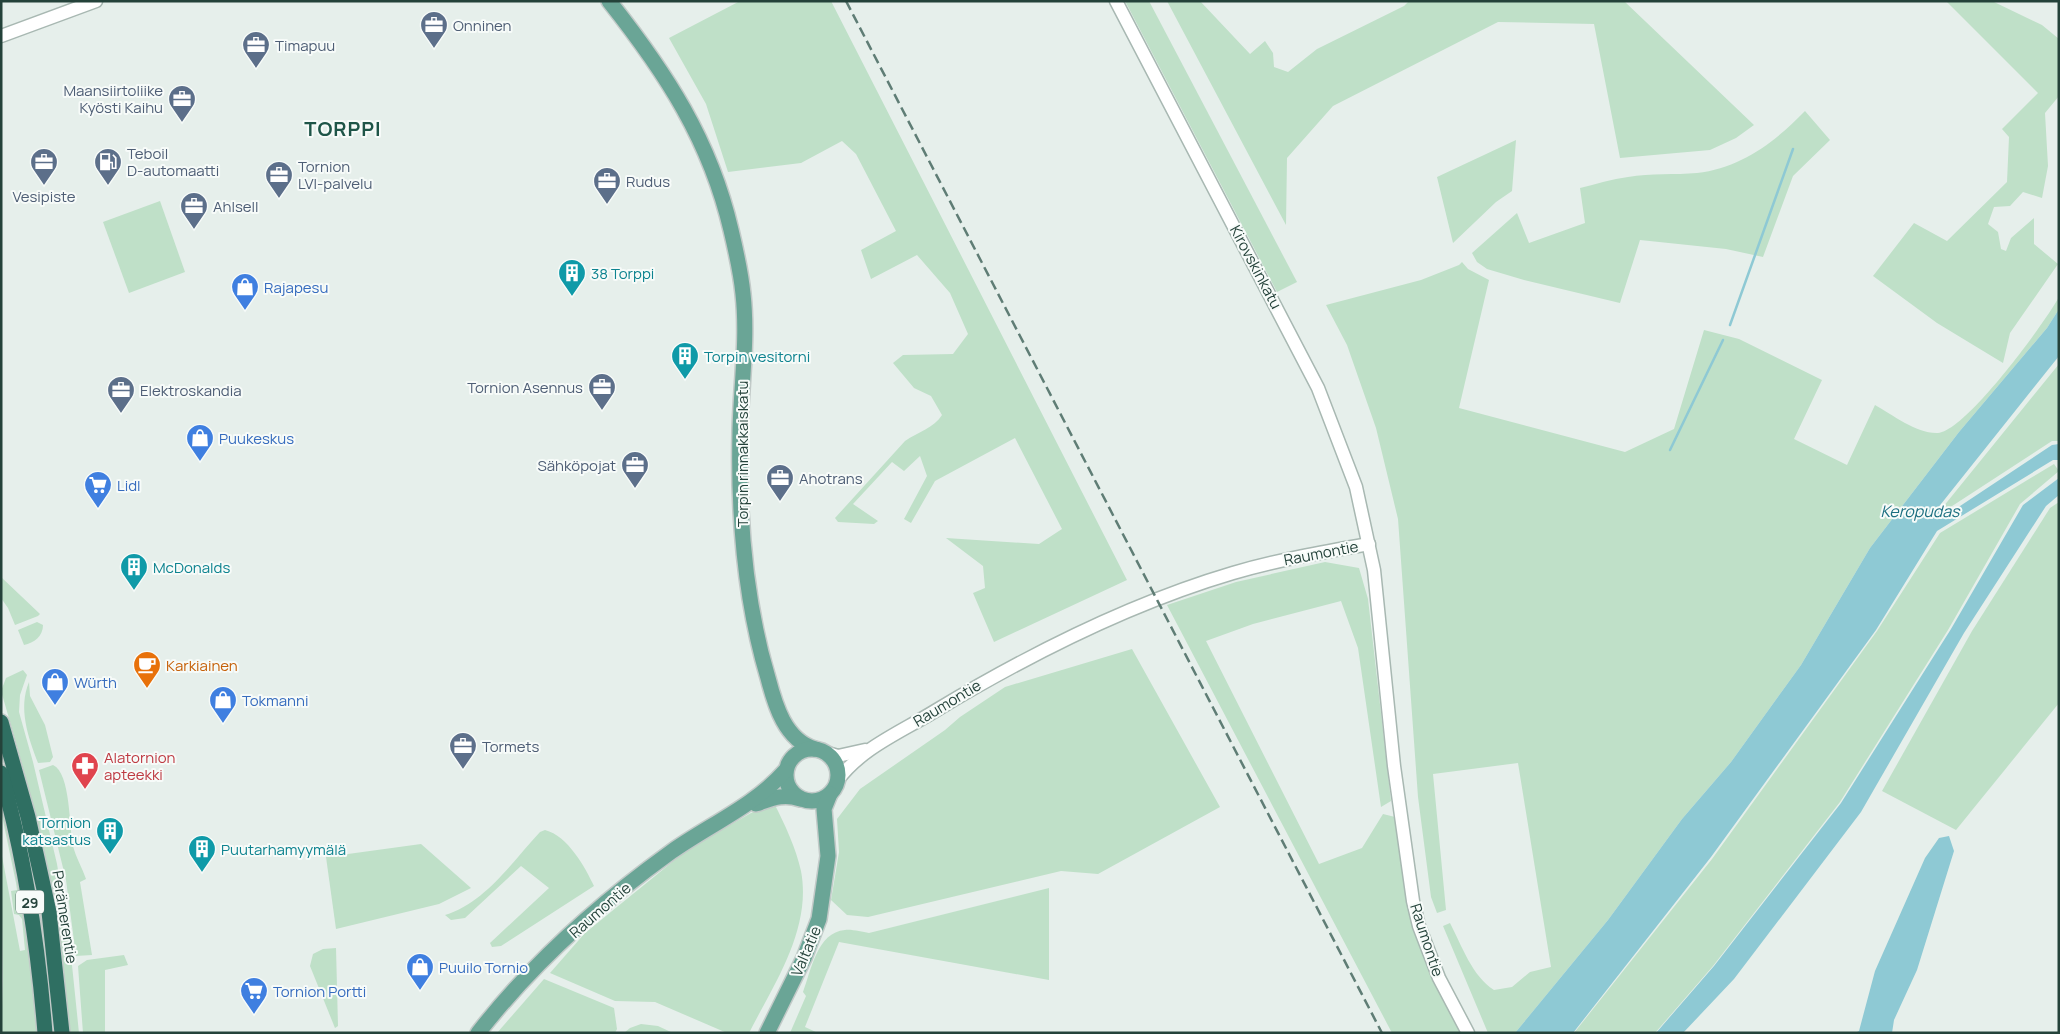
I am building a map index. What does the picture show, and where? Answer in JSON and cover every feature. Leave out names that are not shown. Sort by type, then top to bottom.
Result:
[{"type":"highway","name":"Perämerentie","points":[[1,722],[28,817],[45,894],[56,960],[62,1033]]},
{"type":"highway","name":"29","points":[[1,773],[16,831],[32,915],[45,1033]]},
{"type":"main road","name":"Torpin rinnakkaiskatu","points":[[609,1],[659,66],[692,120],[715,175],[731,230],[743,293],[740,474],[743,554],[750,604],[760,652],[775,703],[785,724],[790,751],[787,767]]},
{"type":"main road","name":"Torpin rinnakkaiskatu","points":[[785,724],[804,744],[819,750]]},
{"type":"main road","points":[[819,750],[835,764],[837,781],[830,794],[823,799],[803,800],[788,787],[787,767],[799,752],[819,750]]},
{"type":"main road","name":"Raumontie","points":[[478,1033],[549,955],[611,898],[671,852],[775,783],[787,767]]},
{"type":"main road","name":"Valtatie","points":[[766,1033],[815,934],[828,856],[824,809],[830,794]]},
{"type":"main road","name":"Raumontie","points":[[740,808],[774,797],[791,796],[803,800]]},
{"type":"main road","name":"Valtatie","points":[[803,800],[816,812],[825,834]]},
{"type":"street","points":[[1,36],[96,1]]},
{"type":"street","name":"Kirovskinkatu","points":[[1116,1],[1318,388],[1356,487],[1369,544]]},
{"type":"street","name":"Raumontie","points":[[837,781],[846,770],[873,748],[979,684],[1044,650],[1160,599],[1232,574],[1294,558],[1369,544],[1374,570],[1396,783],[1413,901],[1419,926],[1439,978],[1468,1033]]},
{"type":"street","name":"Raumontie","points":[[819,750],[838,756],[873,748]]},
{"type":"green space","points":[[740,1],[831,1],[1127,580],[994,642],[973,593],[985,588],[983,566],[946,538],[1039,544],[1062,529],[1015,438],[935,481],[911,523],[904,519],[927,476],[920,456],[904,471],[892,462],[853,504],[878,521],[874,524],[838,522],[835,518],[905,441],[930,427],[942,415],[931,396],[914,388],[893,363],[903,355],[953,354],[968,334],[950,293],[917,255],[871,279],[861,250],[896,231],[856,154],[842,141],[801,163],[728,172],[706,104],[669,38]]},
{"type":"green space","points":[[1125,1],[1149,1],[1297,282],[1277,292]]},
{"type":"green space","points":[[1167,1],[1200,1],[1250,54],[1265,41],[1273,53],[1274,67],[1288,72],[1317,49],[1404,6],[1409,1],[1624,1],[1754,125],[1736,138],[1710,150],[1620,158],[1594,24],[1498,22],[1333,106],[1287,158],[1286,225]]},
{"type":"green space","points":[[1946,1],[1992,1],[2042,25],[2059,39],[2059,96],[2045,113],[2048,166],[2042,198],[2023,192],[2010,206],[1994,207],[1988,224],[1998,232],[2001,249],[2006,251],[2011,238],[2034,218],[2034,244],[2058,264],[2010,333],[2003,363],[1937,323],[1873,276],[1914,223],[1947,241],[2007,182],[2009,137],[2002,129],[2038,93]]},
{"type":"green space","points":[[1805,111],[1830,140],[1793,176],[1763,257],[1726,249],[1640,240],[1620,303],[1487,269],[1477,262],[1472,253],[1517,213],[1529,243],[1585,223],[1580,188],[1622,178],[1697,173],[1728,166],[1769,143]]},
{"type":"green space","points":[[1516,140],[1512,191],[1496,202],[1453,243],[1437,177]]},
{"type":"green space","points":[[160,201],[185,272],[129,293],[103,222]]},
{"type":"green space","points":[[1462,262],[1468,269],[1489,280],[1459,408],[1625,452],[1674,429],[1704,330],[1739,339],[1822,380],[1794,439],[1847,465],[1875,405],[1905,423],[1922,430],[1938,433],[1951,428],[1985,396],[2022,351],[2059,297],[2059,309],[2047,328],[1959,432],[1870,548],[1801,665],[1731,762],[1682,819],[1608,920],[1515,1033],[1488,1033],[1443,926],[1450,923],[1474,969],[1486,984],[1494,990],[1512,987],[1530,972],[1551,967],[1518,763],[1433,774],[1446,910],[1437,913],[1431,897],[1418,797],[1398,519],[1376,428],[1347,345],[1326,305],[1421,280],[1459,265]]},
{"type":"green space","points":[[2059,364],[2059,441],[2052,441],[1946,510],[1943,507]]},
{"type":"green space","points":[[2054,464],[2059,471],[2020,504],[1948,630],[1840,802],[1713,966],[1655,1033],[1574,1033],[1712,859],[1877,631],[1940,533]]},
{"type":"green space","points":[[2059,502],[2059,703],[1956,830],[1882,791],[1972,631],[2050,508]]},
{"type":"green space","points":[[1325,562],[1359,568],[1368,599],[1391,801],[1381,807],[1358,648],[1341,601],[1253,624],[1206,641],[1319,864],[1362,848],[1383,814],[1395,817],[1407,905],[1432,978],[1460,1033],[1392,1033],[1167,605],[1236,582]]},
{"type":"green space","points":[[1,577],[40,614],[38,616],[15,625],[8,608],[1,598]]},
{"type":"green space","points":[[37,622],[43,625],[40,636],[31,643],[24,645],[18,630]]},
{"type":"green space","points":[[1132,649],[1220,807],[1098,874],[1061,871],[868,917],[847,915],[831,900],[839,852],[837,819],[860,789],[1005,687]]},
{"type":"green space","points":[[23,670],[27,675],[20,695],[19,712],[57,864],[69,936],[79,1033],[69,1033],[60,946],[45,860],[36,818],[1,691],[6,678]]},
{"type":"green space","points":[[29,682],[30,696],[45,725],[53,757],[50,762],[38,763],[28,733],[24,702]]},
{"type":"green space","points":[[1,746],[39,890],[56,1033],[51,1033],[10,783]]},
{"type":"green space","points":[[53,765],[59,770],[66,789],[73,846],[86,879],[80,882],[92,955],[76,956],[66,880],[39,770]]},
{"type":"green space","points":[[1,797],[26,916],[39,1033],[1,1033],[3,980],[1,851],[20,951],[25,950],[22,919],[19,915],[14,914],[11,891],[17,890],[1,811]]},
{"type":"green space","points":[[774,803],[799,862],[803,893],[801,914],[789,955],[749,1033],[727,1033],[655,1002],[615,1001],[550,973],[585,933],[687,850],[751,813]]},
{"type":"green space","points":[[545,830],[561,839],[575,853],[594,886],[501,946],[492,947],[490,943],[549,888],[521,866],[465,918],[451,920],[445,915],[473,901],[485,891],[540,832]]},
{"type":"green space","points":[[421,844],[471,888],[439,904],[336,929],[326,857]]},
{"type":"green space","points":[[1049,888],[1049,980],[839,942],[805,1027],[818,1033],[790,1033],[806,996],[803,992],[816,954],[835,932],[854,930],[869,933]]},
{"type":"green space","points":[[336,948],[338,1026],[335,1028],[310,966],[313,954],[323,949]]},
{"type":"green space","points":[[124,955],[128,965],[105,970],[105,1033],[83,1033],[78,966],[87,960]]},
{"type":"green space","points":[[544,979],[614,1008],[617,1029],[615,1033],[497,1033]]},
{"type":"green space","points":[[641,1024],[658,1026],[673,1033],[624,1033],[630,1028]]},
{"type":"water","name":"Keropudas","points":[[2059,309],[2059,356],[1937,509],[1945,516],[2052,445],[2059,444],[2059,460],[2053,460],[1937,531],[1876,630],[1711,857],[1573,1033],[1515,1033],[1608,920],[1682,819],[1731,762],[1801,665],[1870,548],[1959,432],[2047,328]]},
{"type":"water","points":[[2059,478],[2059,495],[2046,506],[1964,633],[1861,812],[1734,979],[1683,1033],[1656,1033],[1714,966],[1841,803],[1951,629],[2023,505]]},
{"type":"water","points":[[1949,836],[1954,851],[1917,970],[1894,1020],[1892,1033],[1855,1033],[1859,1031],[1875,971],[1925,858],[1939,838]]},
{"type":"waterway","points":[[1730,325],[1793,149]]},
{"type":"waterway","points":[[1670,450],[1723,340]]},
{"type":"railway","points":[[846,1],[1382,1033]]},
{"type":"place","name":"Onninen","points":[[434,49]]},
{"type":"place","name":"Timapuu","points":[[256,69]]},
{"type":"place","name":"Maansiirtoliike Kyösti Kaihu","points":[[182,123]]},
{"type":"place","name":"Vesipiste","points":[[44,186]]},
{"type":"place","name":"Teboil D-automaatti","points":[[108,186]]},
{"type":"place","name":"Tornion LVI-palvelu","points":[[279,199]]},
{"type":"place","name":"Rudus","points":[[607,205]]},
{"type":"place","name":"Ahlsell","points":[[194,230]]},
{"type":"place","name":"38 Torppi","points":[[572,297]]},
{"type":"place","name":"Rajapesu","points":[[245,311]]},
{"type":"place","name":"Torpin vesitorni","points":[[685,380]]},
{"type":"place","name":"Tornion Asennus","points":[[602,411]]},
{"type":"place","name":"Elektroskandia","points":[[121,414]]},
{"type":"place","name":"Puukeskus","points":[[200,462]]},
{"type":"place","name":"Sähköpojat","points":[[635,489]]},
{"type":"place","name":"Ahotrans","points":[[780,502]]},
{"type":"place","name":"Lidl","points":[[98,509]]},
{"type":"place","name":"McDonalds","points":[[134,591]]},
{"type":"place","name":"Karkiainen","points":[[147,689]]},
{"type":"place","name":"Würth","points":[[55,706]]},
{"type":"place","name":"Tokmanni","points":[[223,724]]},
{"type":"place","name":"Tormets","points":[[463,770]]},
{"type":"place","name":"Alatornion apteekki","points":[[85,790]]},
{"type":"place","name":"Tornion katsastus","points":[[110,855]]},
{"type":"place","name":"Puutarhamyymälä","points":[[202,873]]},
{"type":"place","name":"Puuilo Tornio","points":[[420,991]]},
{"type":"place","name":"Tornion Portti","points":[[254,1015]]},
{"type":"district","name":"TORPPI","points":[[343,128]]}]
